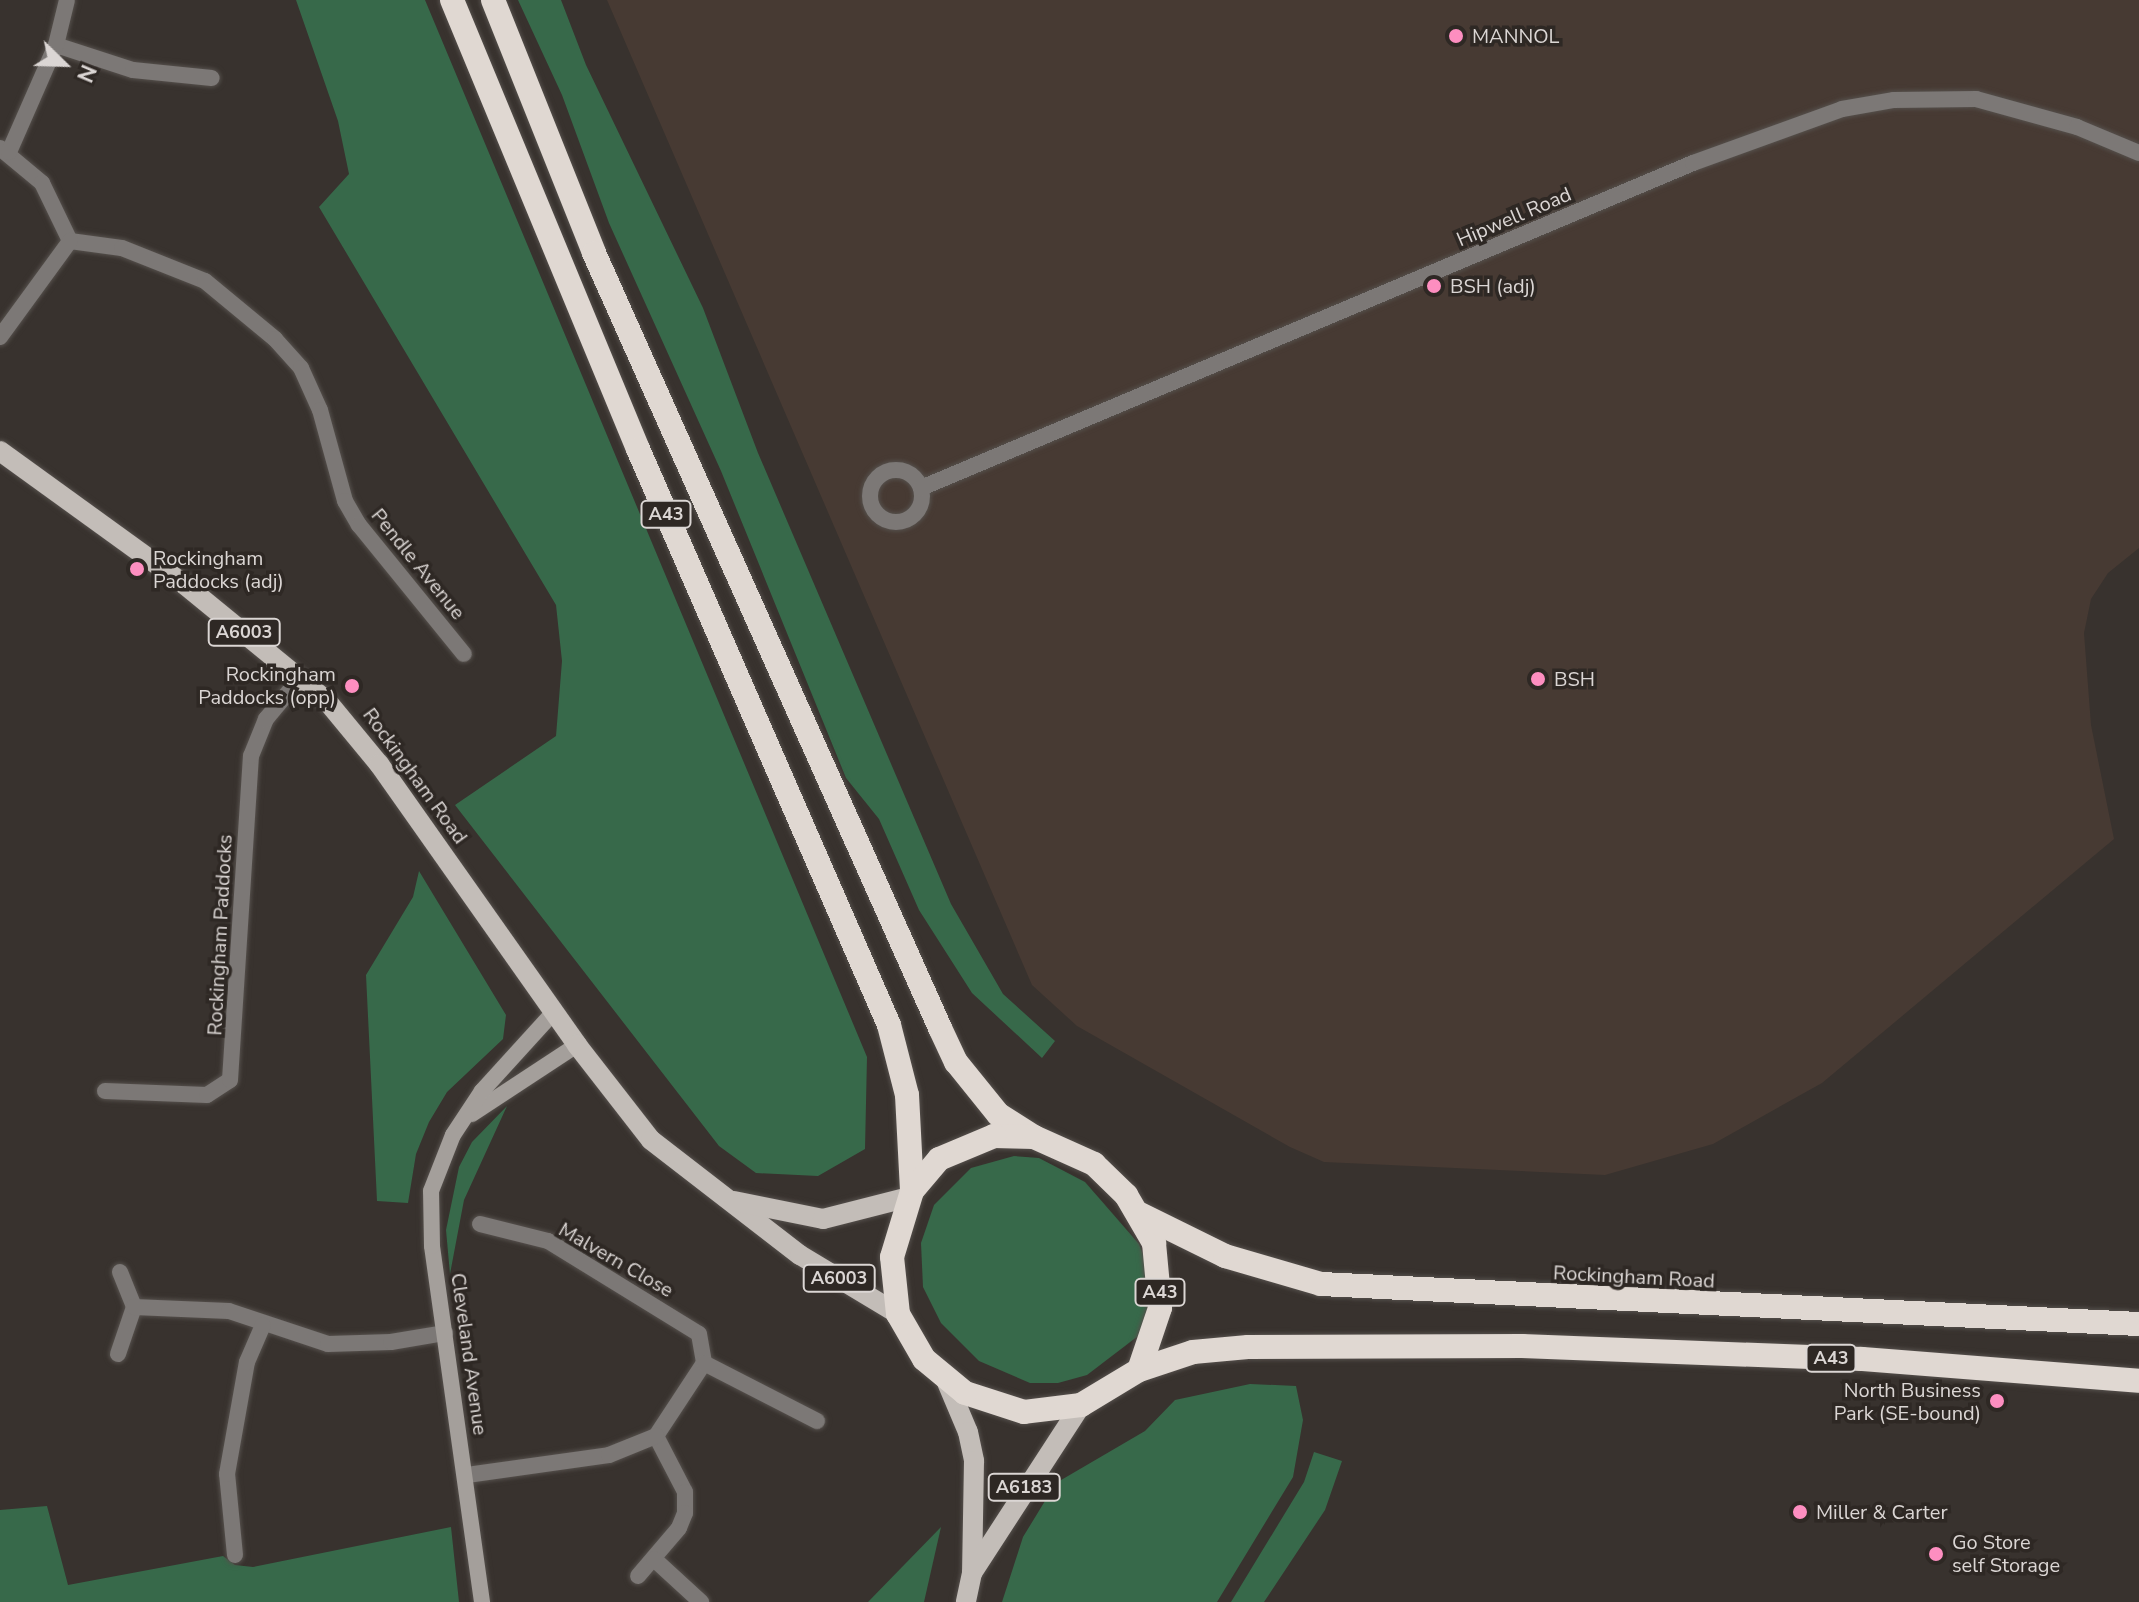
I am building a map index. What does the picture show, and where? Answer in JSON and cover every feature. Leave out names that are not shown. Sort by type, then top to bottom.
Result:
[{"type":"highway","name":"A43","points":[[452,0],[638,449],[889,1025],[907,1095],[910,1194],[892,1257],[898,1314],[924,1359],[946,1380],[986,1403],[1024,1412],[1081,1405],[1139,1370],[1193,1352],[1248,1347],[1522,1346],[1862,1359],[2139,1381]]},
{"type":"highway","name":"A43","points":[[493,0],[594,253],[956,1062],[998,1114],[1034,1137],[1094,1164],[1140,1214],[1161,1275],[1160,1308],[1139,1370]]},
{"type":"highway","name":"A43","points":[[910,1194],[939,1159],[965,1145],[994,1136],[1034,1137]]},
{"type":"highway","name":"Rockingham Road","points":[[1140,1214],[1225,1256],[1321,1284],[2139,1324]]},
{"type":"main road","name":"Rockingham Road","points":[[0,451],[139,549],[301,677],[379,764],[577,1045],[651,1140],[722,1198],[800,1255],[898,1314]]},
{"type":"main road","name":"Rockingham Road","points":[[722,1198],[823,1219],[910,1194]]},
{"type":"main road","name":"A6183","points":[[946,1380],[972,1449],[972,1573],[966,1602]]},
{"type":"main road","name":"A6183","points":[[972,1573],[1081,1405]]},
{"type":"street","points":[[0,337],[70,241],[42,183],[4,150],[56,45],[67,0]]},
{"type":"street","points":[[56,45],[133,70],[212,78]]},
{"type":"street","name":"Hipwell Road","points":[[921,488],[1693,163],[1842,109],[1894,100],[1976,99],[2077,127],[2139,153]]},
{"type":"street","name":"Pendle Avenue","points":[[70,241],[122,248],[205,281],[275,339],[301,368],[320,410],[345,501],[359,525],[464,654]]},
{"type":"street","name":"Rockingham Paddocks","points":[[105,1091],[190,1096],[221,1089],[230,1080],[251,756],[266,719],[301,677]]},
{"type":"street","name":"Cleveland Avenue","points":[[482,1602],[467,1475],[432,1246],[431,1191],[464,1119],[554,1012]]},
{"type":"street","points":[[464,1119],[577,1045]]},
{"type":"street","name":"Malvern Close","points":[[480,1224],[548,1241],[674,1316],[699,1334],[704,1363]]},
{"type":"street","points":[[118,1354],[134,1307],[120,1272]]},
{"type":"street","points":[[134,1307],[229,1311],[300,1338],[349,1345],[445,1333]]},
{"type":"street","points":[[235,1555],[227,1474],[247,1362],[263,1325]]},
{"type":"street","points":[[467,1475],[609,1455],[656,1436],[704,1363],[716,1364],[817,1421]]},
{"type":"street","points":[[638,1576],[679,1528],[685,1492],[656,1436]]},
{"type":"street","points":[[654,1559],[701,1602]]},
{"type":"shaded area","points":[[607,0],[2139,0],[2139,548],[2108,573],[2091,599],[2084,633],[2091,725],[2114,839],[1822,1083],[1713,1144],[1605,1175],[1324,1162],[1290,1147],[1077,1026],[1032,985]]},
{"type":"green space","points":[[296,0],[425,0],[867,1057],[865,1149],[818,1176],[756,1173],[719,1146],[455,805],[556,736],[562,661],[556,605],[319,207],[349,174],[338,121]]},
{"type":"green space","points":[[518,0],[561,0],[586,65],[703,308],[758,453],[951,904],[1003,994],[1055,1041],[1042,1058],[972,993],[919,910],[879,819],[846,778],[721,471],[609,223],[562,95]]},
{"type":"green space","points":[[419,871],[506,1015],[503,1039],[447,1092],[429,1122],[416,1154],[408,1203],[377,1201],[366,975],[413,897]]},
{"type":"green space","points":[[507,1106],[464,1200],[450,1274],[446,1230],[459,1167],[472,1142]]},
{"type":"green space","points":[[1014,1156],[1039,1158],[1085,1182],[1139,1244],[1148,1268],[1151,1293],[1142,1333],[1087,1375],[1058,1383],[1030,1383],[979,1361],[941,1323],[923,1287],[921,1243],[934,1205],[971,1168]]},
{"type":"green space","points":[[1250,1384],[1296,1386],[1303,1420],[1293,1477],[1217,1602],[1002,1602],[1023,1537],[1056,1483],[1145,1431],[1175,1400]]},
{"type":"green space","points":[[1314,1452],[1342,1461],[1325,1510],[1264,1602],[1231,1602],[1304,1482]]},
{"type":"green space","points":[[47,1506],[68,1585],[223,1556],[235,1565],[253,1567],[451,1527],[459,1602],[0,1602],[0,1510]]},
{"type":"green space","points":[[941,1527],[924,1602],[868,1602]]},
{"type":"place","name":"MANNOL","points":[[1456,36]]},
{"type":"place","name":"BSH (adj)","points":[[1434,286]]},
{"type":"place","name":"Rockingham Paddocks (adj)","points":[[137,569]]},
{"type":"place","name":"BSH","points":[[1538,679]]},
{"type":"place","name":"Rockingham Paddocks (opp)","points":[[352,686]]},
{"type":"place","name":"North Business Park (SE-bound)","points":[[1997,1401]]},
{"type":"place","name":"Miller & Carter","points":[[1800,1512]]},
{"type":"place","name":"Go Store self Storage","points":[[1936,1554]]}]
